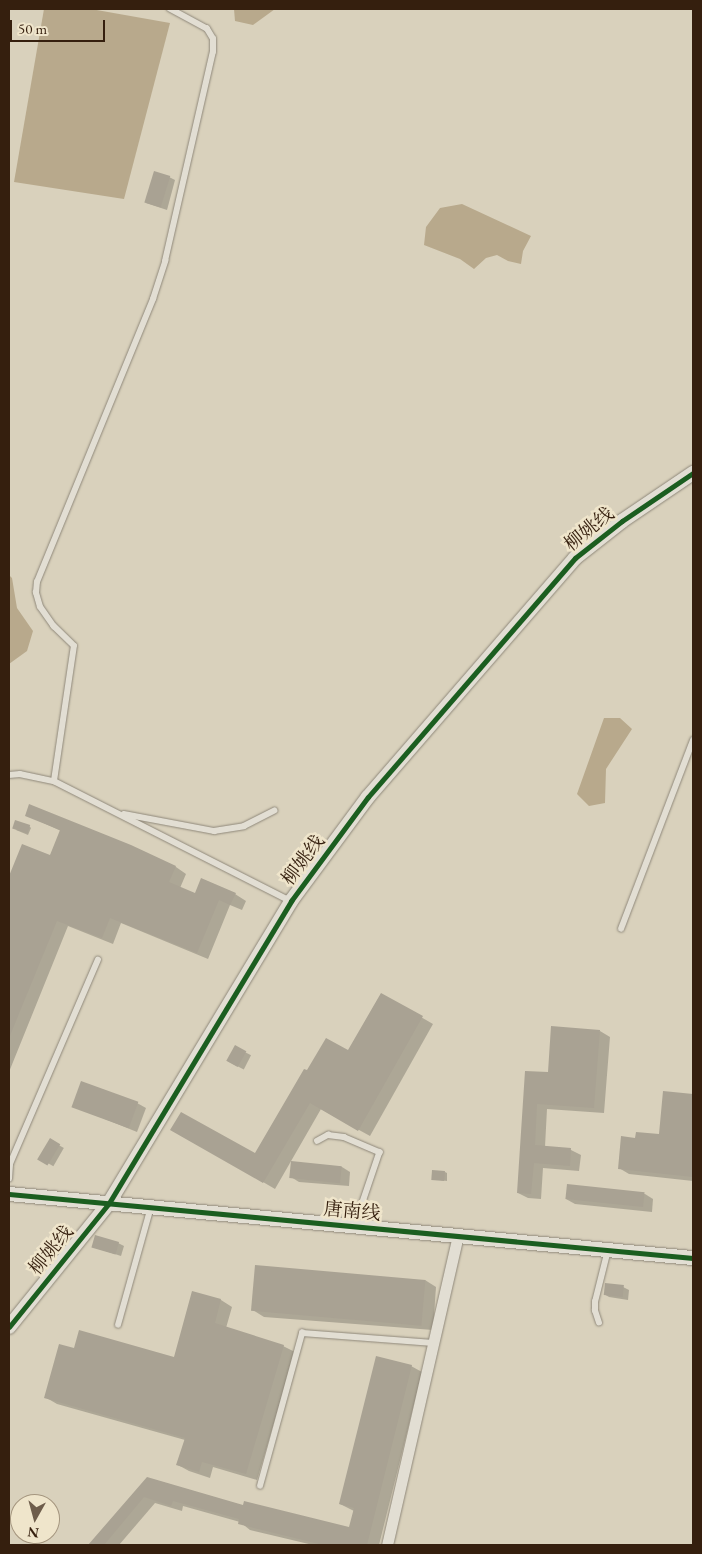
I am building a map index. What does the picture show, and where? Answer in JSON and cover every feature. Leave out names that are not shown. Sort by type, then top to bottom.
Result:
[{"type":"street","name":"柳姚线","points":[[9,1327],[108,1203],[292,900],[368,797],[575,558],[622,521],[693,473]]},
{"type":"street","name":"唐南线","points":[[9,1194],[693,1258]]},
{"type":"street","points":[[387,1545],[458,1236]]},
{"type":"lane","points":[[54,781],[74,646],[54,627],[40,607],[36,593],[37,582],[153,299],[165,260],[213,52],[212,39],[207,29],[170,9]]},
{"type":"lane","points":[[621,929],[693,740]]},
{"type":"lane","points":[[9,775],[20,774],[54,781],[292,900]]},
{"type":"lane","points":[[117,813],[214,831],[244,826],[274,810]]},
{"type":"lane","points":[[9,1179],[10,1164],[98,960]]},
{"type":"lane","points":[[317,1141],[328,1134],[344,1137],[380,1152],[354,1226]]},
{"type":"lane","points":[[118,1325],[152,1207]]},
{"type":"lane","points":[[599,1323],[595,1311],[595,1302],[608,1250]]},
{"type":"lane","points":[[260,1486],[302,1332],[434,1343]]},
{"type":"shaded area","points":[[44,9],[91,9],[170,23],[124,199],[14,182]]},
{"type":"shaded area","points":[[234,9],[275,9],[253,25],[235,21]]},
{"type":"shaded area","points":[[462,204],[531,236],[523,251],[521,264],[508,261],[497,255],[486,258],[474,269],[460,259],[424,245],[426,227],[440,208]]},
{"type":"shaded area","points":[[9,575],[12,578],[17,608],[33,631],[27,651],[9,664]]},
{"type":"shaded area","points":[[604,718],[620,718],[632,729],[606,769],[605,803],[589,806],[577,794]]},
{"type":"building","points":[[154,171],[170,176],[161,208],[144,203]]},
{"type":"building","points":[[29,804],[131,845],[176,866],[169,882],[195,893],[201,878],[236,893],[230,905],[219,900],[197,953],[110,918],[102,938],[57,921],[9,1038],[9,876],[22,844],[50,855],[60,830],[25,816]]},
{"type":"building","points":[[15,820],[30,825],[27,834],[12,829]]},
{"type":"building","points":[[381,993],[423,1016],[358,1131],[310,1103],[263,1183],[170,1130],[181,1112],[255,1153],[304,1069],[307,1070],[326,1038],[348,1050]]},
{"type":"building","points":[[551,1026],[600,1030],[594,1108],[537,1104],[535,1145],[571,1148],[570,1166],[534,1163],[531,1194],[517,1193],[525,1071],[548,1072]]},
{"type":"building","points":[[235,1045],[246,1051],[238,1067],[226,1061]]},
{"type":"building","points":[[81,1081],[138,1102],[129,1128],[71,1107]]},
{"type":"building","points":[[663,1091],[693,1094],[693,1177],[618,1169],[621,1136],[635,1138],[636,1132],[659,1134]]},
{"type":"building","points":[[50,1138],[60,1144],[47,1166],[37,1159]]},
{"type":"building","points":[[291,1161],[342,1166],[340,1183],[289,1178]]},
{"type":"building","points":[[432,1170],[445,1171],[444,1181],[431,1180]]},
{"type":"building","points":[[567,1184],[645,1192],[643,1207],[565,1199]]},
{"type":"building","points":[[95,1235],[119,1242],[115,1254],[91,1247]]},
{"type":"building","points":[[255,1265],[425,1280],[421,1326],[251,1311]]},
{"type":"building","points":[[605,1283],[624,1285],[623,1297],[604,1295]]},
{"type":"building","points":[[192,1291],[221,1299],[215,1323],[284,1345],[246,1474],[202,1462],[199,1472],[176,1465],[185,1438],[44,1398],[59,1344],[74,1348],[79,1330],[174,1357]]},
{"type":"building","points":[[376,1356],[412,1365],[367,1545],[323,1545],[238,1524],[239,1519],[173,1501],[171,1506],[144,1497],[104,1545],[88,1545],[147,1477],[243,1505],[244,1501],[349,1527],[354,1508],[339,1504]]},
{"type":"cycle path","points":[[9,1327],[109,1203],[291,901],[368,797],[575,558],[622,521],[693,473]]},
{"type":"cycle path","points":[[9,1194],[693,1258]]}]
